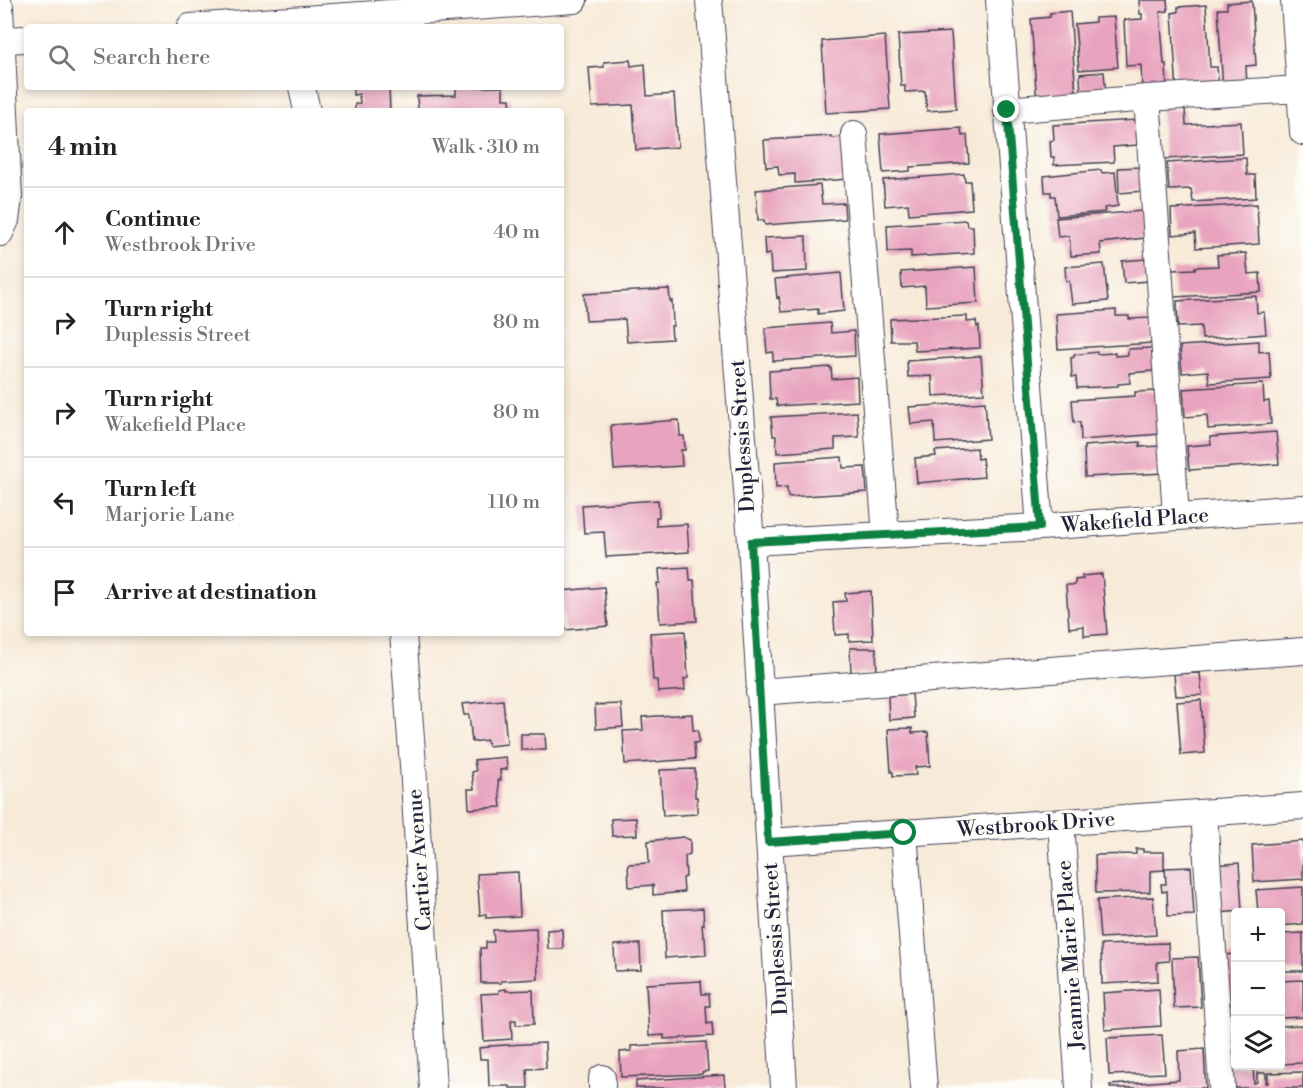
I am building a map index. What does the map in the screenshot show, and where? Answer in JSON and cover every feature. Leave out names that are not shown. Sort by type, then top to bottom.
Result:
[{"type":"street","points":[[218,24],[291,16],[574,0]]},
{"type":"street","name":"Duplessis Street","points":[[709,0],[751,542],[784,1088]]},
{"type":"street","points":[[999,0],[1040,527]]},
{"type":"street","points":[[1294,0],[1303,132]]},
{"type":"street","points":[[0,7],[9,198],[6,220],[0,233]]},
{"type":"street","points":[[1,40],[24,39]]},
{"type":"street","points":[[1007,110],[1147,98],[1300,89]]},
{"type":"street","points":[[303,90],[307,108]]},
{"type":"street","points":[[1147,98],[1176,517]]},
{"type":"street","points":[[854,134],[886,535]]},
{"type":"street","name":"Wakefield Place","points":[[751,542],[1040,527],[1303,508]]},
{"type":"street","name":"Cartier Avenue","points":[[403,636],[433,1088]]},
{"type":"street","points":[[759,692],[1303,651]]},
{"type":"street","name":"Westbrook Drive","points":[[768,842],[1303,806]]},
{"type":"street","points":[[1204,813],[1222,1088]]},
{"type":"street","name":"Jeannie Marie Place","points":[[1061,822],[1079,1088]]},
{"type":"street","points":[[904,833],[924,1088]]},
{"type":"building","points":[[1139,0],[1167,0],[1168,11],[1160,12],[1167,85],[1142,87],[1141,65],[1126,66],[1124,20],[1142,19]]},
{"type":"building","points":[[1252,1],[1256,65],[1246,66],[1247,89],[1223,90],[1218,9],[1227,9],[1227,3]]},
{"type":"building","points":[[1206,5],[1210,67],[1217,67],[1219,91],[1177,94],[1172,13],[1178,12],[1178,7]]},
{"type":"building","points":[[1070,11],[1076,95],[1037,104],[1031,19],[1050,17],[1050,13]]},
{"type":"building","points":[[1114,17],[1118,67],[1079,70],[1075,24],[1095,22],[1095,18]]},
{"type":"building","points":[[951,32],[956,109],[927,111],[925,91],[905,92],[905,86],[901,86],[898,35]]},
{"type":"building","points":[[885,36],[890,109],[826,113],[822,41]]},
{"type":"building","points":[[630,60],[631,66],[645,64],[647,96],[674,94],[678,147],[636,150],[633,105],[592,107],[589,68],[604,67],[604,62]]},
{"type":"building","points":[[1104,72],[1106,96],[1081,98],[1080,74]]},
{"type":"building","points":[[353,90],[389,90],[390,108],[355,108],[355,104],[360,103],[359,94],[353,95]]},
{"type":"building","points":[[456,90],[503,90],[503,99],[510,99],[511,108],[418,108],[417,96],[456,95]]},
{"type":"building","points":[[1185,109],[1186,125],[1241,122],[1243,154],[1164,159],[1161,110]]},
{"type":"building","points":[[1136,120],[1137,145],[1113,147],[1114,162],[1054,165],[1050,141],[1054,140],[1053,125]]},
{"type":"building","points":[[961,128],[962,136],[967,135],[969,163],[910,167],[910,171],[883,173],[880,134]]},
{"type":"building","points":[[831,136],[831,138],[845,137],[848,179],[795,183],[795,174],[779,175],[778,166],[766,167],[764,140]]},
{"type":"building","points":[[1246,158],[1247,175],[1255,175],[1256,198],[1193,202],[1191,189],[1169,190],[1167,163]]},
{"type":"building","points":[[1143,167],[1144,191],[1119,193],[1118,168]]},
{"type":"building","points":[[1101,170],[1102,173],[1115,172],[1118,206],[1104,208],[1105,212],[1057,216],[1055,196],[1051,196],[1051,192],[1045,192],[1044,176]]},
{"type":"building","points":[[964,174],[965,181],[970,181],[972,209],[909,214],[908,204],[885,206],[883,180]]},
{"type":"building","points":[[820,185],[822,204],[844,203],[845,219],[765,225],[764,220],[758,220],[756,190]]},
{"type":"building","points":[[1257,204],[1259,244],[1196,248],[1195,233],[1172,235],[1171,209]]},
{"type":"building","points":[[1143,211],[1145,238],[1100,243],[1101,254],[1071,256],[1069,236],[1058,237],[1056,218]]},
{"type":"building","points":[[966,220],[967,226],[973,226],[974,253],[911,257],[911,251],[888,252],[887,225]]},
{"type":"building","points":[[806,236],[807,271],[771,273],[770,254],[765,255],[764,238]]},
{"type":"building","points":[[1246,253],[1248,274],[1260,273],[1261,292],[1174,297],[1172,270],[1218,266],[1217,255]]},
{"type":"building","points":[[1146,259],[1148,281],[1124,283],[1122,261]]},
{"type":"building","points":[[1104,264],[1108,301],[1072,304],[1065,267]]},
{"type":"building","points":[[976,267],[978,303],[926,306],[925,286],[902,288],[901,272]]},
{"type":"building","points":[[841,273],[844,311],[818,314],[818,309],[781,312],[775,279]]},
{"type":"building","points":[[669,289],[670,301],[672,301],[672,339],[627,342],[625,319],[586,321],[584,294]]},
{"type":"building","points":[[1256,296],[1257,313],[1264,312],[1266,334],[1202,339],[1201,326],[1178,327],[1177,301]]},
{"type":"building","points":[[1116,310],[1116,316],[1129,316],[1129,319],[1151,318],[1153,343],[1058,349],[1056,314]]},
{"type":"building","points":[[967,316],[967,322],[976,321],[977,327],[979,326],[980,348],[915,351],[914,341],[891,341],[890,319]]},
{"type":"building","points":[[830,323],[831,333],[854,331],[855,356],[773,361],[773,352],[767,353],[765,328]]},
{"type":"building","points":[[1259,341],[1259,352],[1269,351],[1271,379],[1209,383],[1208,371],[1182,373],[1180,346]]},
{"type":"building","points":[[1152,348],[1153,371],[1129,373],[1130,383],[1118,384],[1118,386],[1077,388],[1076,377],[1072,377],[1071,358],[1074,355],[1097,352],[1097,354],[1115,353],[1115,356],[1128,355],[1128,349]]},
{"type":"building","points":[[981,356],[984,393],[933,396],[932,376],[908,377],[907,361]]},
{"type":"building","points":[[831,367],[832,379],[857,377],[858,401],[777,406],[776,399],[770,399],[769,371]]},
{"type":"building","points":[[1263,384],[1264,402],[1269,401],[1271,424],[1208,429],[1207,415],[1185,417],[1183,389]]},
{"type":"building","points":[[1158,391],[1161,434],[1081,440],[1080,422],[1074,423],[1072,400],[1135,396],[1135,392]]},
{"type":"building","points":[[985,402],[988,439],[935,443],[934,422],[911,424],[909,407]]},
{"type":"building","points":[[857,412],[859,437],[835,438],[835,449],[777,453],[776,436],[773,436],[771,417]]},
{"type":"building","points":[[679,420],[680,436],[684,436],[685,450],[681,450],[682,466],[614,470],[611,425]]},
{"type":"building","points":[[1276,432],[1279,464],[1189,470],[1187,446],[1211,444],[1210,437]]},
{"type":"building","points":[[1140,442],[1140,447],[1163,446],[1165,473],[1085,477],[1084,446]]},
{"type":"building","points":[[977,448],[978,459],[982,458],[984,477],[917,483],[915,458],[936,456],[935,451]]},
{"type":"building","points":[[842,457],[843,468],[865,467],[867,492],[788,497],[787,487],[776,488],[775,462]]},
{"type":"building","points":[[658,500],[659,517],[656,517],[656,526],[687,524],[689,552],[606,557],[604,532],[584,533],[582,505]]},
{"type":"building","points":[[689,567],[690,580],[694,580],[697,621],[660,623],[657,583],[660,583],[659,569]]},
{"type":"building","points":[[1102,574],[1107,634],[1084,636],[1084,626],[1069,628],[1066,585],[1075,585],[1075,580],[1083,579],[1082,576]]},
{"type":"building","points":[[604,587],[608,626],[565,630],[564,591]]},
{"type":"building","points":[[871,591],[873,640],[849,641],[849,634],[835,635],[833,602],[846,601],[845,593]]},
{"type":"building","points":[[685,631],[688,678],[684,679],[685,690],[658,692],[657,680],[653,680],[650,633]]},
{"type":"building","points":[[850,648],[876,648],[877,673],[851,674]]},
{"type":"building","points":[[1200,673],[1202,695],[1176,696],[1174,674]]},
{"type":"building","points":[[912,694],[914,718],[889,720],[888,696]]},
{"type":"building","points":[[503,700],[507,744],[488,746],[487,740],[472,742],[469,715],[464,715],[462,704]]},
{"type":"building","points":[[1201,700],[1205,753],[1181,755],[1177,702]]},
{"type":"building","points":[[621,704],[623,727],[596,729],[595,705]]},
{"type":"building","points":[[692,714],[693,730],[698,730],[699,742],[694,743],[695,759],[625,764],[623,731],[643,730],[642,717]]},
{"type":"building","points":[[912,728],[912,733],[928,732],[930,766],[915,767],[916,775],[893,776],[888,729]]},
{"type":"building","points":[[521,734],[545,734],[546,750],[521,750]]},
{"type":"building","points":[[506,757],[507,769],[500,770],[501,780],[498,780],[501,807],[469,809],[468,789],[474,789],[472,772],[476,771],[474,760]]},
{"type":"building","points":[[695,769],[697,814],[663,816],[660,770]]},
{"type":"building","points":[[636,818],[637,835],[612,836],[611,819]]},
{"type":"building","points":[[683,837],[690,840],[690,854],[685,856],[684,892],[653,895],[653,885],[629,887],[628,864],[649,863],[648,841]]},
{"type":"building","points":[[1303,841],[1303,879],[1254,882],[1252,845]]},
{"type":"building","points":[[1136,849],[1143,849],[1143,852],[1164,852],[1164,870],[1150,871],[1150,892],[1096,893],[1095,855],[1136,854]]},
{"type":"building","points":[[1239,863],[1242,908],[1231,908],[1231,912],[1217,913],[1214,865]]},
{"type":"building","points":[[1191,867],[1194,915],[1168,916],[1167,891],[1162,892],[1161,884],[1166,884],[1165,868]]},
{"type":"building","points":[[518,872],[520,916],[486,918],[486,914],[480,915],[477,874]]},
{"type":"building","points":[[1303,887],[1303,924],[1285,926],[1285,908],[1258,908],[1256,890]]},
{"type":"building","points":[[1153,897],[1156,935],[1100,938],[1097,900]]},
{"type":"building","points":[[703,908],[704,925],[702,925],[706,955],[665,958],[663,910]]},
{"type":"building","points":[[536,928],[538,979],[481,983],[480,948],[486,948],[486,942],[494,942],[493,930]]},
{"type":"building","points":[[562,929],[563,949],[548,949],[547,930]]},
{"type":"building","points":[[1303,933],[1303,971],[1285,971],[1285,934]]},
{"type":"building","points":[[1168,943],[1169,961],[1157,962],[1158,981],[1102,984],[1101,945]]},
{"type":"building","points":[[640,944],[641,970],[615,971],[614,945]]},
{"type":"building","points":[[1231,954],[1231,1004],[1223,1005],[1220,955]]},
{"type":"building","points":[[1198,957],[1201,1007],[1174,1008],[1172,958]]},
{"type":"building","points":[[1303,980],[1303,1017],[1285,1018],[1285,981]]},
{"type":"building","points":[[701,981],[702,994],[709,994],[710,1006],[706,1006],[707,1024],[712,1023],[713,1036],[664,1039],[664,1035],[649,1036],[646,984]]},
{"type":"building","points":[[506,989],[506,991],[533,990],[534,1024],[516,1025],[516,1020],[511,1020],[512,1039],[484,1041],[481,994],[499,993],[499,990]]},
{"type":"building","points":[[1159,989],[1161,1026],[1105,1030],[1103,993]]},
{"type":"building","points":[[1303,1025],[1303,1063],[1285,1064],[1285,1026]]},
{"type":"building","points":[[1162,1035],[1165,1073],[1109,1075],[1107,1038]]},
{"type":"building","points":[[706,1042],[708,1071],[702,1074],[621,1077],[620,1052],[631,1051],[631,1046]]},
{"type":"building","points":[[545,1043],[546,1068],[527,1069],[528,1088],[489,1086],[488,1059],[480,1059],[479,1048]]},
{"type":"building","points":[[1231,1046],[1231,1070],[1253,1070],[1254,1083],[1257,1082],[1257,1073],[1266,1073],[1266,1083],[1268,1083],[1268,1073],[1303,1072],[1303,1088],[1227,1088],[1226,1047]]},
{"type":"building","points":[[1204,1049],[1206,1088],[1110,1088],[1110,1085],[1179,1080],[1178,1051]]},
{"type":"building","points":[[724,1075],[725,1088],[636,1088],[636,1081]]},
{"type":"route","points":[[904,833],[768,842],[751,542],[1040,527],[1007,110]]}]
